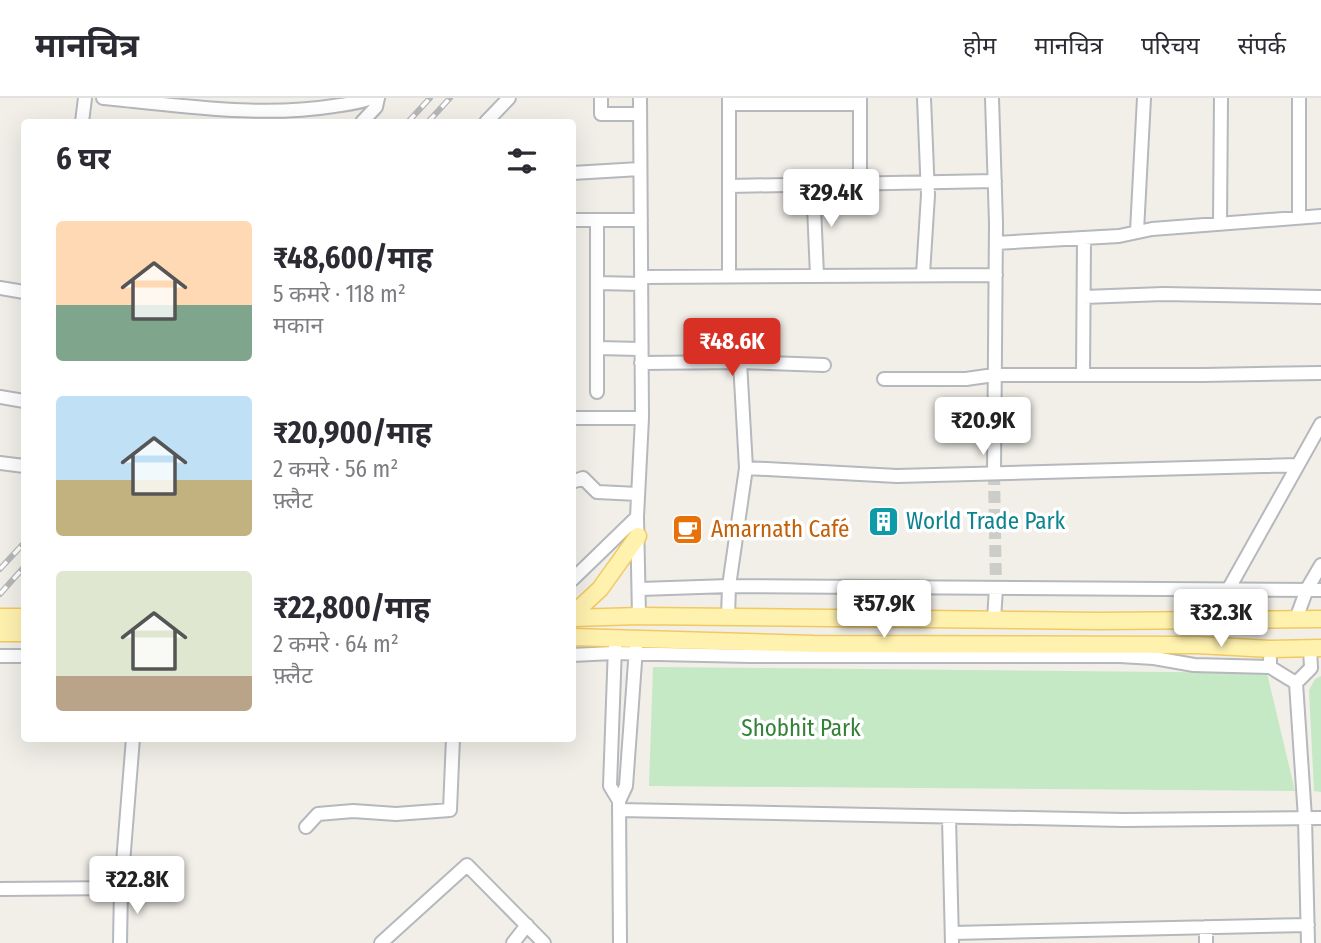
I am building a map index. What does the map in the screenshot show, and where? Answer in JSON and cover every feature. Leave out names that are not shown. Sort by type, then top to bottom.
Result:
[{"type":"main road","points":[[576,613],[600,589],[638,536]]},
{"type":"main road","points":[[0,617],[21,617]]},
{"type":"main road","points":[[576,617],[1321,620]]},
{"type":"main road","points":[[0,633],[21,633]]},
{"type":"main road","points":[[576,637],[593,637],[614,645],[636,646],[814,644],[1168,653],[1315,648]]},
{"type":"street","points":[[82,119],[85,98]]},
{"type":"street","points":[[103,98],[218,103],[252,111],[291,104],[350,104],[371,98]]},
{"type":"street","points":[[365,119],[376,107],[378,98]]},
{"type":"street","points":[[489,119],[509,98]]},
{"type":"street","points":[[601,98],[601,114],[640,114]]},
{"type":"street","points":[[639,616],[637,517],[642,418],[640,98]]},
{"type":"street","points":[[923,274],[928,183],[924,98]]},
{"type":"street","points":[[992,98],[996,243],[994,473]]},
{"type":"street","points":[[1137,231],[1144,98]]},
{"type":"street","points":[[1220,223],[1221,98]]},
{"type":"street","points":[[1299,98],[1299,217]]},
{"type":"street","points":[[729,276],[729,101],[860,101],[860,184]]},
{"type":"street","points":[[576,173],[640,169]]},
{"type":"street","points":[[729,186],[995,181]]},
{"type":"street","points":[[813,184],[817,275]]},
{"type":"street","points":[[996,243],[1119,236],[1137,231],[1321,216]]},
{"type":"street","points":[[576,220],[640,220]]},
{"type":"street","points":[[597,221],[597,392]]},
{"type":"street","points":[[1083,375],[1084,238]]},
{"type":"street","points":[[598,283],[729,276],[996,275]]},
{"type":"street","points":[[0,288],[21,292]]},
{"type":"street","points":[[1084,297],[1163,294],[1321,297]]},
{"type":"street","points":[[597,348],[641,349]]},
{"type":"street","points":[[728,617],[729,586],[746,468],[740,362]]},
{"type":"street","points":[[641,363],[824,365]]},
{"type":"street","points":[[884,379],[966,379],[994,374],[1321,373]]},
{"type":"street","points":[[0,397],[21,400]]},
{"type":"street","points":[[576,418],[642,418]]},
{"type":"street","points":[[1228,590],[1321,424]]},
{"type":"street","points":[[0,463],[21,466]]},
{"type":"street","points":[[746,468],[897,476],[1297,465]]},
{"type":"street","points":[[576,481],[583,478],[597,492],[638,494]]},
{"type":"street","points":[[576,576],[637,517]]},
{"type":"street","points":[[1296,619],[1307,589],[1321,565]]},
{"type":"street","points":[[640,589],[729,586],[1321,590]]},
{"type":"street","points":[[994,620],[996,589]]},
{"type":"street","points":[[0,643],[21,620]]},
{"type":"street","points":[[576,654],[614,645],[610,786],[619,805]]},
{"type":"street","points":[[620,943],[619,805],[626,786],[636,646]]},
{"type":"street","points":[[1296,683],[1316,669],[1315,648]]},
{"type":"street","points":[[1270,649],[1270,667]]},
{"type":"street","points":[[1168,653],[1194,665],[1270,667],[1296,683]]},
{"type":"street","points":[[0,656],[21,656]]},
{"type":"street","points":[[1296,683],[1305,818],[1308,943]]},
{"type":"street","points":[[119,943],[132,742]]},
{"type":"street","points":[[306,827],[318,814],[353,811],[397,814],[450,810],[453,742]]},
{"type":"street","points":[[619,805],[949,818],[1321,818]]},
{"type":"street","points":[[949,818],[952,938],[1049,936],[1127,929],[1308,925]]},
{"type":"street","points":[[381,943],[467,864],[544,943]]},
{"type":"street","points":[[0,889],[121,888]]},
{"type":"street","points":[[513,943],[527,925]]},
{"type":"street","points":[[1206,927],[1206,943]]},
{"type":"street","points":[[1127,929],[1127,943]]},
{"type":"green space","name":"Shobhit Park","points":[[653,667],[1267,673],[1295,791],[649,786]]},
{"type":"green space","points":[[1321,676],[1321,792],[1314,791],[1309,690],[1315,679]]},
{"type":"tunnel","points":[[994,473],[996,588]]},
{"type":"railway","points":[[411,119],[430,98]]},
{"type":"railway","points":[[431,119],[450,98]]},
{"type":"railway","points":[[0,569],[21,546]]},
{"type":"railway","points":[[0,594],[21,570]]},
{"type":"place","name":"World Trade Park","points":[[883,521]]},
{"type":"place","name":"Amarnath Café","points":[[688,529]]}]
